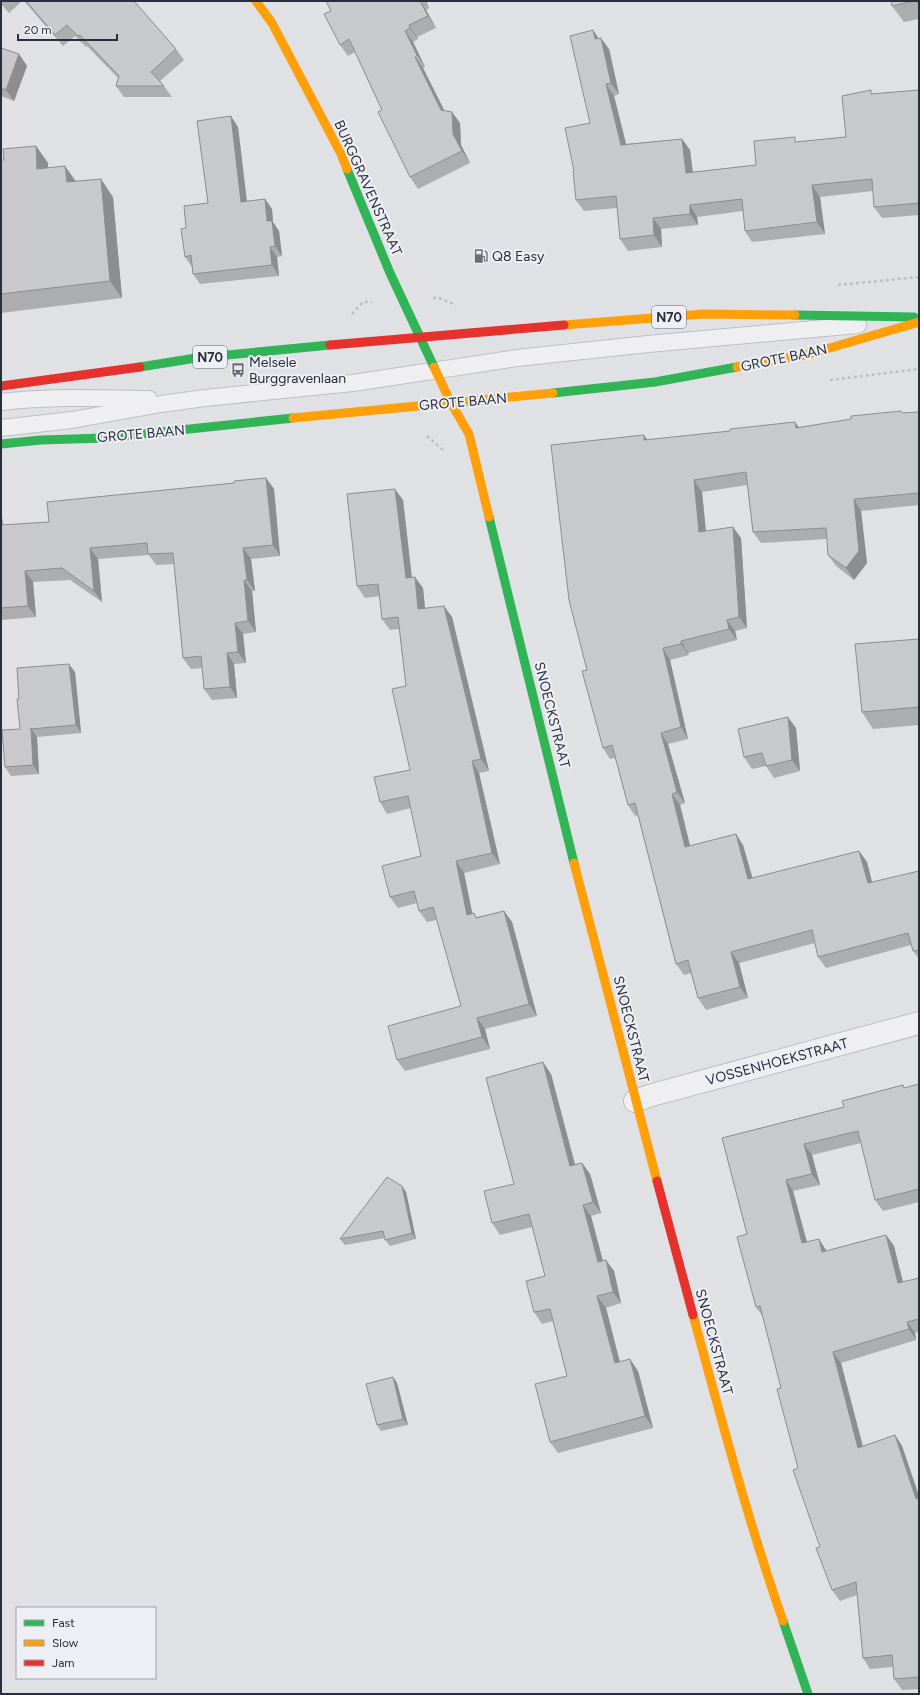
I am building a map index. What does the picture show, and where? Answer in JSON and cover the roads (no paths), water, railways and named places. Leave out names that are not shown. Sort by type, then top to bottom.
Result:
[{"type":"main road","name":"BURGGRAVENSTRAAT","points":[[256,1],[272,23],[341,154],[390,273],[436,369]]},
{"type":"main road","name":"N70","points":[[1,386],[103,373],[196,358],[348,343],[704,314],[812,315],[919,320]]},
{"type":"main road","name":"GROTE BAAN","points":[[1,444],[41,440],[104,438],[357,411],[521,397],[655,382],[809,354],[919,320]]},
{"type":"main road","name":"SNOECKSTRAAT","points":[[436,369],[451,403],[469,434],[536,713],[635,1101],[733,1464],[761,1559],[808,1694]]},
{"type":"street","name":"VOSSENHOEKSTRAAT","points":[[635,1101],[652,1095],[919,1023]]},
{"type":"lane","name":"GROTE BAAN","points":[[1,428],[72,420],[161,404],[205,398],[353,383],[504,359],[919,320]]},
{"type":"lane","name":"GROTE BAAN","points":[[1,402],[34,398],[71,397],[161,400],[205,398]]},
{"type":"place","name":"Q8 Easy","points":[[481,256]]},
{"type":"place","name":"Melsele Burggravenlaan","points":[[238,370]]}]
